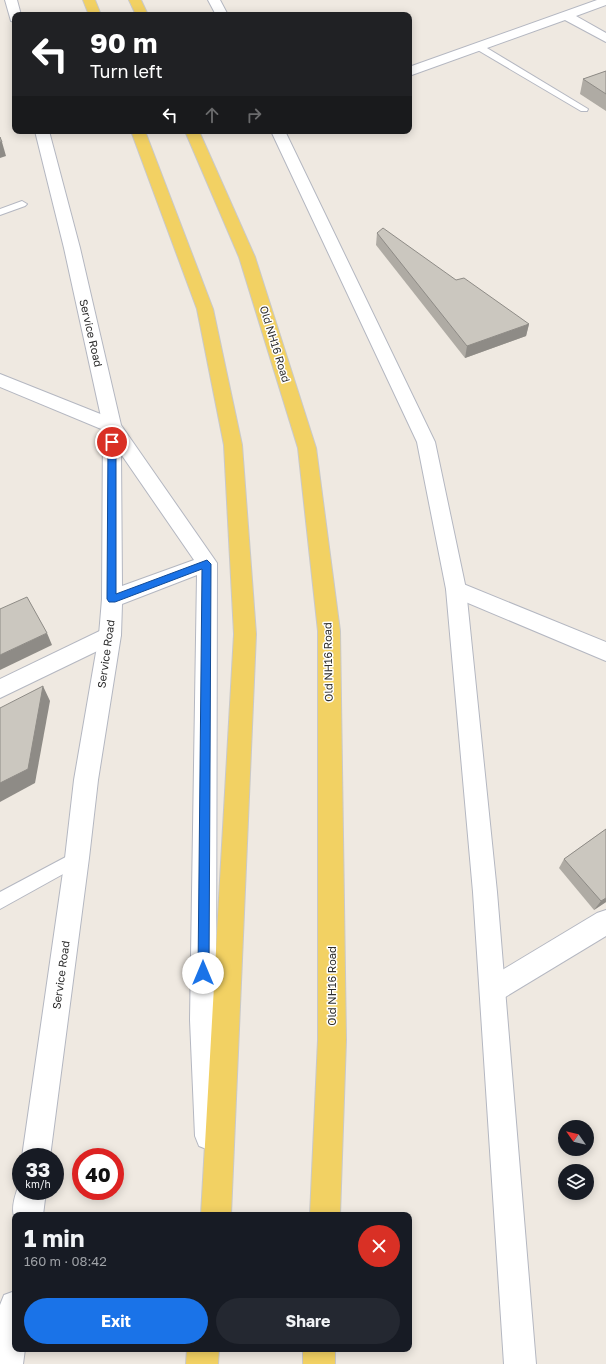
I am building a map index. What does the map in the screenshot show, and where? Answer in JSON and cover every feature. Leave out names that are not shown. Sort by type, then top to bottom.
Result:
[{"type":"main road","points":[[89,0],[94,12]]},
{"type":"main road","points":[[135,0],[141,12]]},
{"type":"main road","points":[[139,134],[205,309],[232,445],[245,634],[214,1212]]},
{"type":"main road","name":"Old NH16 Road","points":[[193,134],[248,257],[307,448],[329,631],[332,1040],[325,1212]]},
{"type":"main road","points":[[202,1364],[203,1352]]},
{"type":"main road","points":[[319,1352],[319,1364]]},
{"type":"street","points":[[11,0],[14,12]]},
{"type":"street","points":[[214,0],[220,12]]},
{"type":"street","points":[[412,71],[567,16],[606,0]]},
{"type":"street","points":[[567,16],[606,38]]},
{"type":"street","name":"Service Road","points":[[37,1148],[77,858],[86,780],[110,635],[112,599],[112,426],[72,248],[43,134]]},
{"type":"street","points":[[279,134],[426,442],[456,589],[485,892],[520,1364]]},
{"type":"street","points":[[0,380],[112,426],[207,564],[203,1020],[214,1212]]},
{"type":"street","points":[[112,599],[207,564]]},
{"type":"street","points":[[456,589],[606,652]]},
{"type":"street","points":[[0,689],[110,635]]},
{"type":"street","points":[[492,990],[606,922]]},
{"type":"street","points":[[28,1212],[30,1200]]},
{"type":"street","points":[[7,1364],[12,1328]]},
{"type":"lane","points":[[479,47],[584,109]]},
{"type":"lane","points":[[0,212],[22,204]]},
{"type":"lane","points":[[0,901],[77,858]]},
{"type":"building","points":[[606,71],[606,94],[583,79]]},
{"type":"building","points":[[383,228],[456,280],[464,278],[529,324],[467,346],[377,233]]},
{"type":"building","points":[[27,597],[47,633],[0,655],[0,609]]},
{"type":"building","points":[[43,686],[28,769],[0,783],[0,708]]},
{"type":"building","points":[[606,829],[606,898],[601,901],[564,859]]},
{"type":"route","points":[[112,442],[112,599],[207,564],[203,973]]}]
